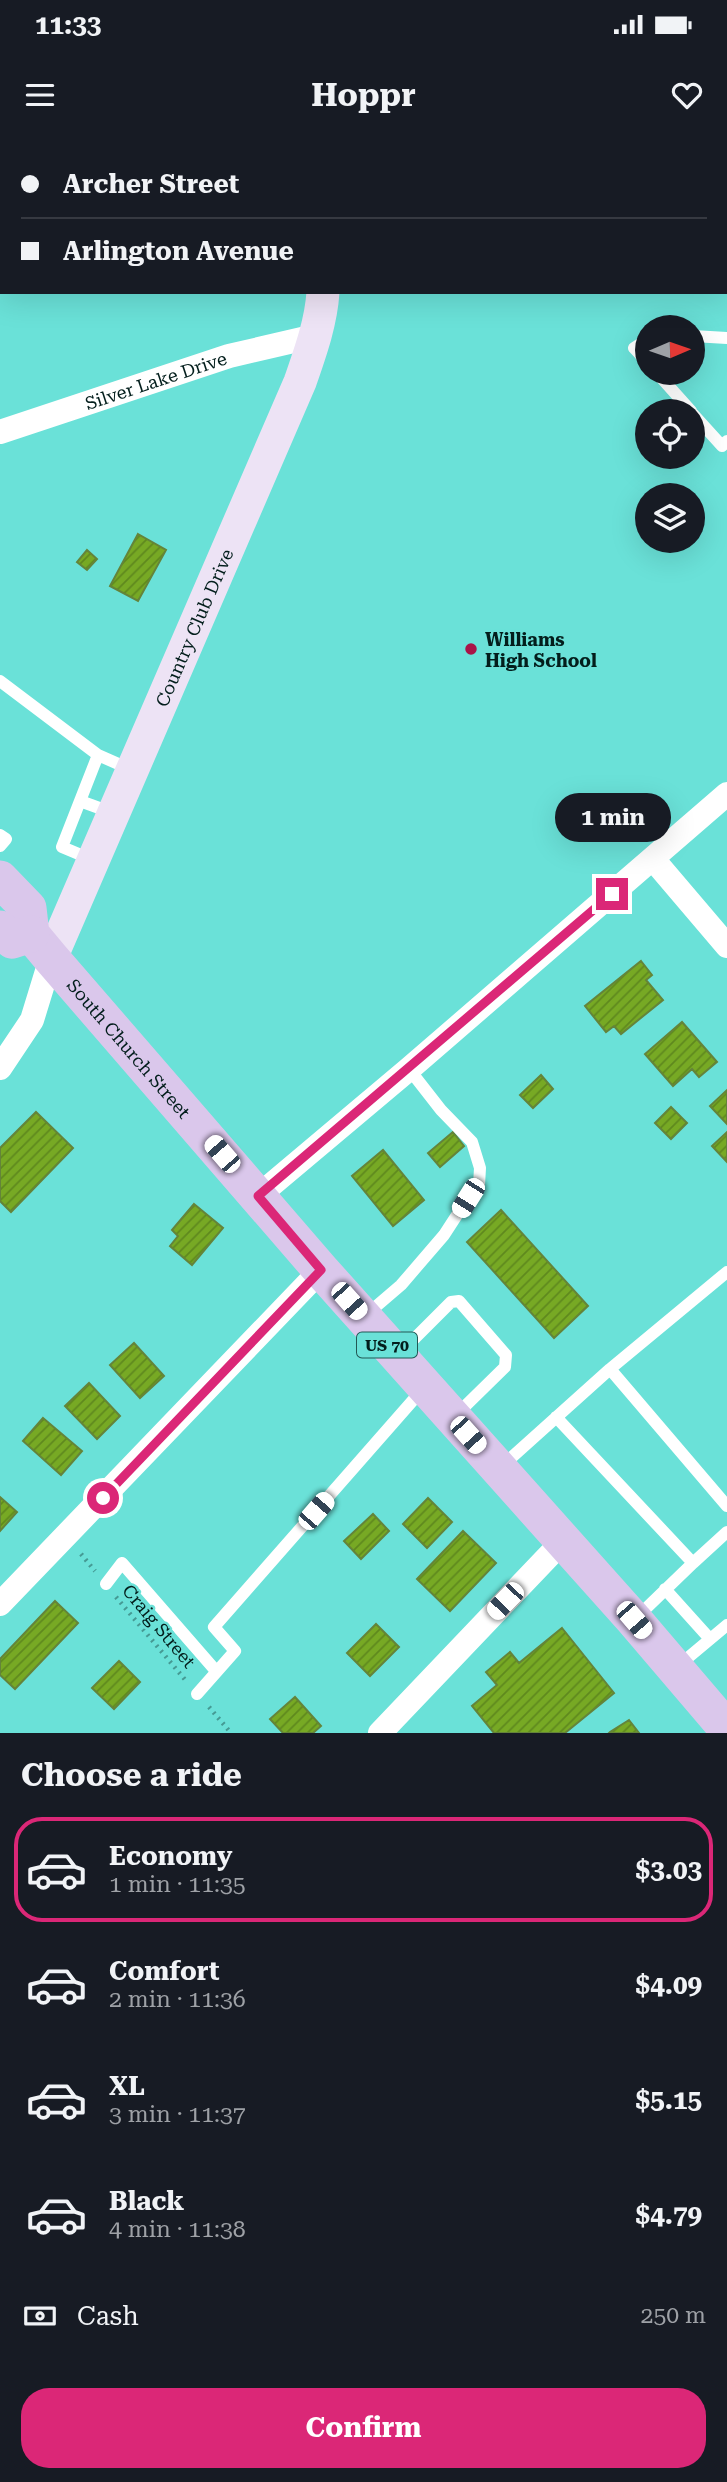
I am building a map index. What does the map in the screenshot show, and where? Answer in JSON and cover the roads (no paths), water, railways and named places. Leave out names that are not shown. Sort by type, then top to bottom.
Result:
[{"type":"main road","name":"South Church Street","points":[[0,879],[28,908],[27,940],[258,1196],[634,1620],[727,1729]]},
{"type":"street","name":"Country Club Drive","points":[[27,940],[93,860],[300,383],[315,336],[323,294]]},
{"type":"street","name":"Silver Lake Drive","points":[[0,432],[229,356],[315,336]]},
{"type":"street","points":[[258,1196],[727,794]]},
{"type":"street","points":[[653,859],[727,946]]},
{"type":"street","points":[[0,1068],[32,1020],[27,940]]},
{"type":"street","points":[[0,1604],[321,1270]]},
{"type":"street","points":[[380,1733],[563,1541]]},
{"type":"lane","points":[[705,337],[727,338]]},
{"type":"lane","points":[[668,385],[680,399]]},
{"type":"lane","points":[[705,427],[722,446],[727,441]]},
{"type":"lane","points":[[0,681],[98,755],[132,770]]},
{"type":"lane","points":[[93,860],[62,848],[98,755]]},
{"type":"lane","points":[[80,801],[113,813]]},
{"type":"lane","points":[[0,835],[6,839],[0,846]]},
{"type":"lane","points":[[363,1317],[410,1275],[444,1235],[479,1185],[480,1168],[472,1142],[441,1110],[409,1069]]},
{"type":"lane","points":[[499,1469],[610,1369],[727,1272]]},
{"type":"lane","points":[[398,1356],[451,1302],[459,1301],[506,1355],[505,1367],[453,1418]]},
{"type":"lane","points":[[610,1369],[727,1506]]},
{"type":"lane","points":[[197,1694],[235,1651],[214,1627],[425,1387]]},
{"type":"lane","points":[[556,1417],[693,1563]]},
{"type":"lane","points":[[634,1620],[727,1532]]},
{"type":"lane","points":[[106,1584],[122,1563],[216,1671]]},
{"type":"lane","points":[[665,1589],[710,1639]]},
{"type":"lane","points":[[675,1668],[727,1625]]},
{"type":"place","name":"Williams High School","points":[[471,649]]}]
